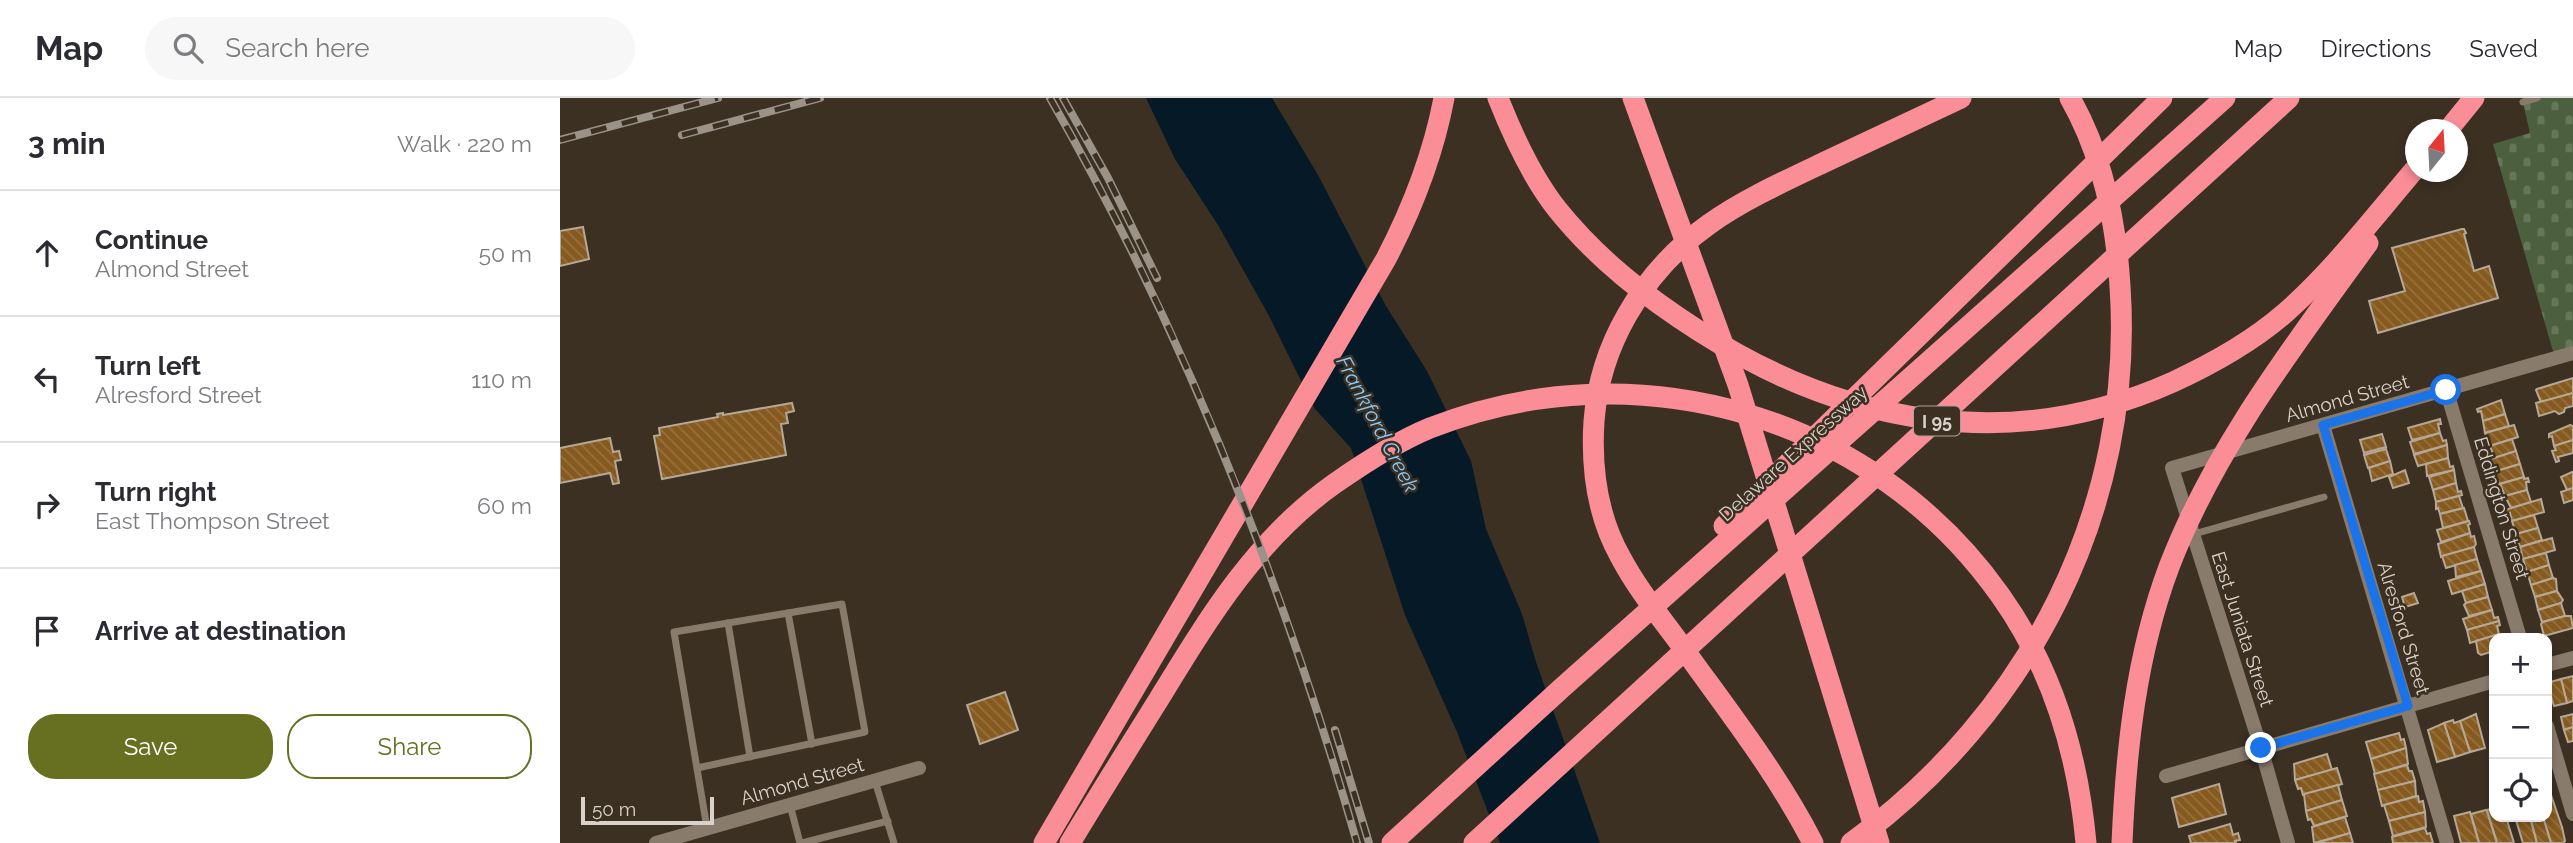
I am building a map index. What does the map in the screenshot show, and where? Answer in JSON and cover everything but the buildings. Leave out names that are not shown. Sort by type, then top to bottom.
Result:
[{"type":"highway","points":[[1044,843],[1386,260],[1410,213],[1426,173],[1438,132],[1444,98]]},
{"type":"highway","points":[[1498,98],[1529,166],[1555,207],[1623,278],[1668,311],[1763,368],[1810,390],[1887,413],[1946,422],[1993,423],[2037,419],[2081,411],[2173,382],[2213,361],[2266,327],[2306,292],[2406,182]]},
{"type":"highway","points":[[1633,98],[1738,385],[1879,843]]},
{"type":"highway","points":[[1813,843],[1756,750],[1639,588],[1607,529],[1598,499],[1594,470],[1593,439],[1598,390],[1609,351],[1621,326],[1651,277],[1687,240],[1735,206],[1961,98]]},
{"type":"highway","points":[[1851,843],[1917,790],[1966,740],[2025,661],[2065,587],[2097,500],[2113,429],[2119,385],[2122,332],[2119,262],[2104,179],[2091,142],[2070,98]]},
{"type":"highway","points":[[1564,686],[1866,386],[2162,98]]},
{"type":"highway","name":"Delaware Expressway","points":[[1392,843],[1564,686],[2225,98]]},
{"type":"highway","name":"I 95","points":[[1478,839],[2289,98]]},
{"type":"highway","points":[[2457,119],[2473,98]]},
{"type":"highway","points":[[2122,843],[2131,722],[2142,669],[2169,569],[2189,521],[2243,422],[2409,182]]},
{"type":"highway","points":[[1070,843],[1212,614],[1247,565],[1302,509],[1396,444],[1427,429],[1511,403],[1570,394],[1607,393],[1671,397],[1722,406],[1792,429],[1860,464],[1890,484],[1942,529],[2000,594],[2020,626],[2043,673],[2067,734],[2077,774],[2086,843]]},
{"type":"street","name":"Almond Street","points":[[2172,468],[2573,353]]},
{"type":"street","name":"Eddington Street","points":[[2446,390],[2519,633]]},
{"type":"street","name":"Alresford Street","points":[[2323,425],[2447,843]]},
{"type":"street","name":"East Juniata Street","points":[[2172,468],[2261,748],[2288,843]]},
{"type":"street","points":[[2552,664],[2573,658]]},
{"type":"street","points":[[2165,776],[2489,682]]},
{"type":"street","points":[[2552,743],[2573,814]]},
{"type":"street","name":"Almond Street","points":[[656,843],[919,768]]},
{"type":"lane","points":[[2523,102],[2537,98]]},
{"type":"lane","points":[[2193,534],[2324,497]]},
{"type":"lane","points":[[697,768],[866,732],[842,604],[674,632],[697,768],[708,828]]},
{"type":"lane","points":[[788,613],[812,744]]},
{"type":"lane","points":[[728,623],[750,757]]},
{"type":"lane","points":[[875,781],[894,843]]},
{"type":"lane","points":[[790,805],[801,843],[888,821]]},
{"type":"green space","points":[[2522,98],[2573,98],[2573,353],[2555,358],[2493,144],[2530,133]]},
{"type":"water","name":"Frankford Creek","points":[[1146,98],[1272,98],[1318,175],[1386,306],[1427,371],[1471,461],[1486,529],[1522,614],[1536,662],[1600,843],[1500,843],[1457,732],[1405,615],[1351,448],[1315,409],[1268,314],[1218,225],[1175,159]]},
{"type":"railway","points":[[560,140],[718,98]]},
{"type":"railway","points":[[682,135],[820,98]]},
{"type":"railway","points":[[1050,98],[1145,277],[1226,461],[1297,650],[1357,843]]},
{"type":"railway","points":[[1063,98],[1108,178],[1157,278]]},
{"type":"railway","points":[[1335,730],[1369,843]]},
{"type":"route","points":[[2261,748],[2408,706],[2323,425],[2446,390]]}]
